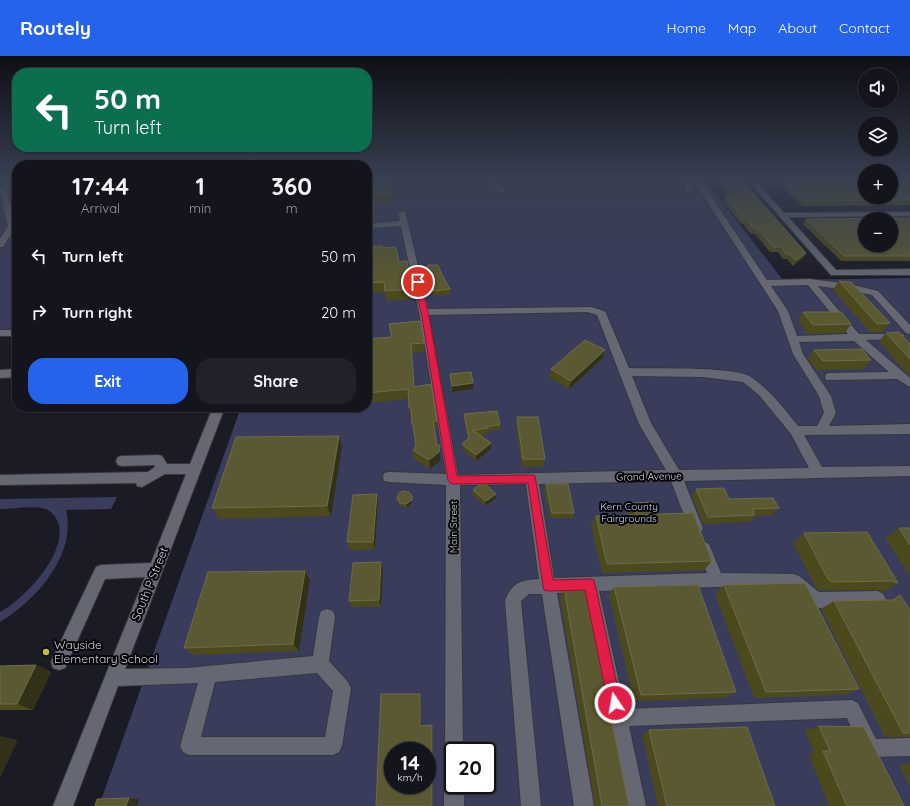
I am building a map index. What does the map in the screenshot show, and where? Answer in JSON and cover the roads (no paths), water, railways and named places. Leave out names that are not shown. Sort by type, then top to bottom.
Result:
[{"type":"street","points":[[718,213],[783,311],[798,354],[825,396],[830,412],[821,430]]},
{"type":"street","points":[[782,215],[910,214]]},
{"type":"street","points":[[782,215],[834,273],[910,272]]},
{"type":"street","name":"Main Street","points":[[372,225],[403,218],[424,312],[453,480],[454,742]]},
{"type":"street","points":[[0,245],[12,229]]},
{"type":"street","points":[[765,283],[810,282],[849,287],[874,293],[910,331]]},
{"type":"street","points":[[810,282],[856,337],[910,383]]},
{"type":"street","points":[[424,312],[588,310],[601,313],[645,424],[676,476],[717,580]]},
{"type":"street","points":[[0,332],[12,332]]},
{"type":"street","points":[[792,339],[910,336]]},
{"type":"street","points":[[625,372],[703,373],[746,379],[763,392],[794,431],[818,473]]},
{"type":"street","points":[[0,374],[12,373]]},
{"type":"street","points":[[830,377],[899,375]]},
{"type":"street","name":"South P Street","points":[[63,806],[217,412]]},
{"type":"street","points":[[794,431],[910,430]]},
{"type":"street","points":[[122,461],[158,460],[163,470]]},
{"type":"street","points":[[0,480],[122,478],[128,484],[139,484],[148,477],[163,470],[195,469]]},
{"type":"street","name":"Grand Avenue","points":[[389,477],[453,480],[910,471]]},
{"type":"street","points":[[532,479],[584,806]]},
{"type":"street","points":[[59,662],[101,572],[156,570]]},
{"type":"street","points":[[531,806],[513,602],[515,595],[526,587],[717,580],[794,581],[816,600],[878,600]]},
{"type":"street","points":[[590,584],[636,806]]},
{"type":"street","points":[[320,664],[327,617]]},
{"type":"street","points":[[113,678],[209,674],[320,664]]},
{"type":"street","points":[[209,674],[189,746],[334,746],[342,688],[320,664]]},
{"type":"street","points":[[618,718],[852,709],[879,767]]},
{"type":"street","points":[[870,748],[910,747]]},
{"type":"street","points":[[454,794],[454,806]]},
{"type":"place","name":"Wayside Elementary School","points":[[46,652]]},
{"type":"park label","name":"Kern County Fairgrounds","points":[[629,512]]}]
